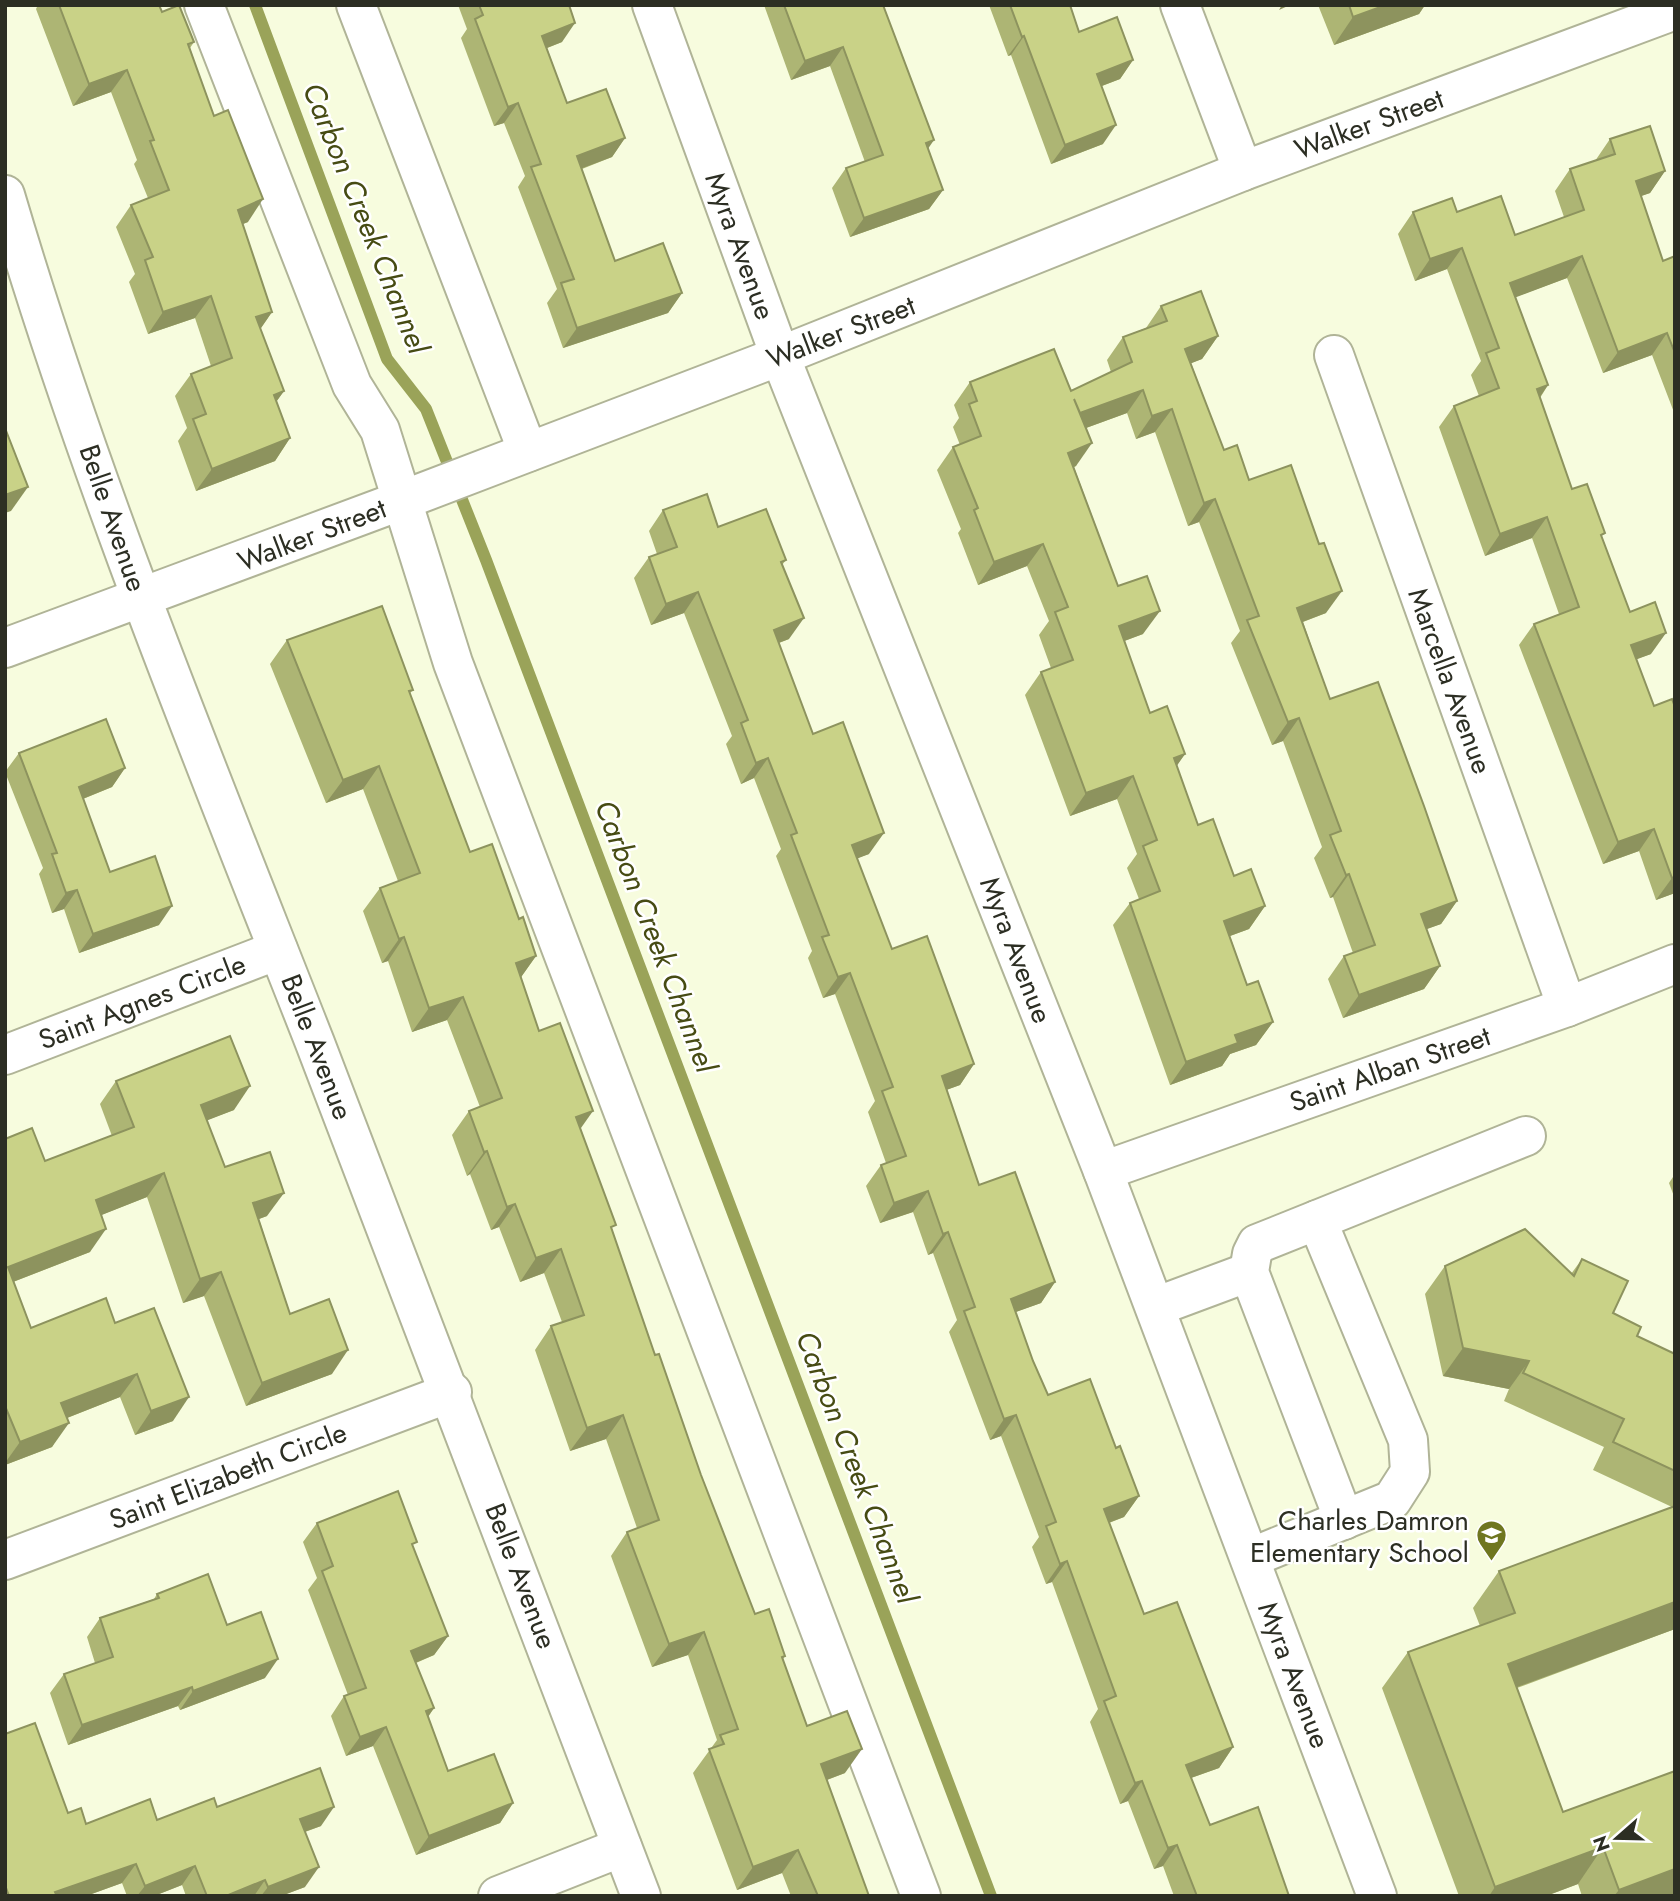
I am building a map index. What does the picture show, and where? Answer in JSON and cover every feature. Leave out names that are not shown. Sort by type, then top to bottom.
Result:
[{"type":"street","points":[[204,5],[352,385],[380,430],[410,498],[453,663],[921,1896]]},
{"type":"street","points":[[356,5],[511,459]]},
{"type":"street","name":"Myra Avenue","points":[[652,5],[780,356],[1103,1171],[1377,1896]]},
{"type":"street","points":[[1180,5],[1242,171]]},
{"type":"street","name":"Walker Street","points":[[5,648],[142,600],[410,498],[780,356],[1242,171],[1675,10]]},
{"type":"street","name":"Belle Avenue","points":[[5,195],[21,308],[142,600],[452,1392],[641,1896]]},
{"type":"street","name":"Marcella Avenue","points":[[1334,355],[1567,1007]]},
{"type":"street","name":"Saint Agnes Circle","points":[[5,1055],[278,950]]},
{"type":"street","name":"Saint Alban Street","points":[[1103,1171],[1567,1007],[1675,964]]},
{"type":"street","points":[[1344,1520],[1250,1272],[1252,1254],[1258,1244],[1526,1136]]},
{"type":"street","points":[[1250,1558],[1392,1500],[1410,1472],[1409,1440],[1317,1220]]},
{"type":"street","points":[[1155,1307],[1250,1272]]},
{"type":"street","name":"Saint Elizabeth Circle","points":[[5,1560],[452,1392]]},
{"type":"street","points":[[498,1896],[622,1847]]},
{"type":"building","points":[[59,5],[159,5],[162,12],[179,5],[194,42],[188,44],[214,116],[228,110],[263,199],[238,210],[272,312],[256,317],[284,391],[274,395],[290,438],[212,469],[193,419],[206,414],[191,374],[232,358],[211,296],[163,312],[145,260],[153,257],[131,205],[169,190],[150,141],[154,140],[127,70],[89,84]]},
{"type":"building","points":[[479,5],[569,5],[575,23],[542,36],[567,103],[606,89],[625,138],[577,156],[615,261],[663,243],[682,293],[577,328],[561,283],[574,279],[531,167],[541,164],[518,103],[508,107],[475,19],[483,15]]},
{"type":"building","points":[[784,5],[883,5],[934,140],[926,143],[943,190],[864,218],[846,168],[883,155],[843,47],[805,61]]},
{"type":"building","points":[[1010,5],[1070,5],[1079,32],[1117,17],[1133,60],[1097,74],[1116,125],[1065,145]]},
{"type":"building","points":[[1349,5],[1386,5],[1353,17]]},
{"type":"building","points":[[1650,126],[1665,171],[1636,181],[1663,261],[1675,256],[1675,353],[1667,333],[1618,352],[1582,256],[1510,283],[1548,385],[1537,389],[1572,489],[1587,484],[1605,533],[1601,535],[1630,612],[1655,602],[1666,633],[1631,645],[1654,706],[1672,699],[1675,707],[1675,877],[1672,878],[1654,829],[1618,842],[1534,624],[1579,607],[1547,517],[1500,534],[1454,406],[1499,388],[1486,353],[1499,348],[1462,248],[1430,259],[1413,212],[1452,198],[1457,212],[1501,196],[1515,235],[1584,210],[1570,169],[1615,154],[1610,139]]},
{"type":"building","points":[[1201,291],[1218,336],[1185,349],[1224,450],[1237,445],[1249,480],[1291,465],[1319,544],[1324,543],[1342,591],[1297,608],[1330,699],[1378,682],[1457,901],[1421,914],[1440,966],[1359,995],[1344,956],[1375,945],[1349,874],[1346,875],[1330,835],[1341,831],[1299,718],[1288,722],[1247,620],[1259,616],[1215,499],[1204,503],[1172,409],[1152,416],[1143,390],[1080,413],[1074,399],[1092,443],[1068,453],[1118,586],[1147,576],[1160,611],[1119,626],[1150,713],[1167,706],[1185,754],[1174,758],[1198,825],[1213,819],[1234,876],[1251,869],[1265,906],[1224,921],[1247,985],[1258,981],[1273,1022],[1235,1035],[1238,1043],[1186,1062],[1130,903],[1160,891],[1143,846],[1157,840],[1133,776],[1086,793],[1041,672],[1073,660],[1055,612],[1068,607],[1043,544],[994,562],[974,510],[978,508],[953,447],[981,436],[969,404],[977,401],[970,382],[1054,349],[1071,391],[1132,362],[1123,337],[1167,321],[1161,306]]},
{"type":"building","points":[[5,428],[28,487],[5,495]]},
{"type":"building","points":[[707,494],[718,527],[766,509],[786,560],[781,562],[804,618],[774,630],[813,734],[843,722],[884,833],[852,845],[892,949],[927,936],[974,1064],[942,1076],[979,1185],[1015,1172],[1055,1282],[1011,1299],[1033,1361],[1048,1395],[1090,1379],[1116,1448],[1120,1446],[1139,1496],[1104,1509],[1144,1614],[1177,1602],[1233,1747],[1186,1765],[1210,1825],[1258,1807],[1289,1896],[1197,1896],[1177,1845],[1168,1848],[1142,1781],[1135,1783],[1104,1701],[1116,1696],[1067,1561],[1060,1564],[1046,1526],[1056,1522],[1016,1415],[1004,1419],[964,1311],[975,1307],[948,1232],[943,1234],[928,1191],[894,1203],[881,1165],[906,1156],[882,1091],[893,1087],[850,973],[838,977],[822,937],[829,935],[791,835],[797,833],[768,758],[756,763],[741,723],[748,720],[698,592],[666,604],[649,557],[677,547],[663,510]]},
{"type":"building","points":[[382,606],[413,690],[409,691],[470,852],[492,844],[519,919],[523,917],[536,956],[516,963],[539,1031],[560,1023],[593,1111],[576,1117],[616,1225],[611,1227],[655,1355],[659,1354],[701,1475],[755,1614],[769,1609],[785,1656],[782,1657],[807,1726],[847,1711],[862,1749],[821,1764],[869,1896],[818,1896],[798,1850],[753,1867],[709,1749],[724,1744],[720,1735],[738,1729],[704,1632],[669,1644],[627,1532],[659,1520],[623,1415],[587,1428],[551,1326],[584,1315],[561,1249],[536,1258],[515,1204],[507,1207],[487,1151],[484,1152],[469,1111],[502,1098],[463,997],[429,1008],[404,937],[399,939],[380,888],[420,873],[379,766],[343,780],[287,640]]},
{"type":"building","points":[[106,719],[125,768],[79,787],[110,872],[155,856],[172,906],[93,934],[77,890],[66,893],[52,854],[57,853],[19,753]]},
{"type":"building","points":[[230,1036],[250,1086],[201,1105],[225,1167],[270,1152],[284,1193],[253,1203],[290,1314],[329,1299],[348,1350],[262,1383],[221,1272],[200,1279],[164,1173],[96,1200],[106,1229],[8,1267],[31,1328],[106,1298],[115,1323],[154,1308],[189,1397],[151,1411],[137,1374],[61,1403],[69,1423],[20,1442],[5,1406],[5,1139],[32,1128],[45,1161],[134,1127],[116,1081]]},
{"type":"building","points":[[1525,1229],[1574,1276],[1582,1259],[1628,1281],[1613,1313],[1641,1327],[1637,1336],[1675,1354],[1675,1471],[1613,1442],[1624,1419],[1523,1373],[1529,1361],[1463,1348],[1445,1266]]},
{"type":"building","points":[[398,1491],[417,1542],[412,1544],[448,1636],[411,1651],[434,1708],[426,1711],[448,1771],[494,1754],[513,1803],[429,1836],[386,1727],[360,1737],[344,1696],[366,1688],[322,1571],[333,1566],[317,1523]]},
{"type":"building","points":[[1675,1506],[1675,1602],[1508,1664],[1563,1812],[1675,1771],[1675,1869],[1619,1890],[1603,1847],[1495,1887],[1408,1652],[1515,1613],[1499,1571]]},
{"type":"building","points":[[208,1574],[227,1625],[261,1612],[278,1659],[193,1691],[192,1687],[82,1725],[64,1674],[113,1657],[100,1618],[159,1598],[157,1594]]},
{"type":"building","points":[[35,1723],[68,1813],[81,1808],[86,1824],[150,1799],[157,1820],[214,1798],[217,1807],[320,1768],[334,1807],[300,1819],[319,1867],[268,1887],[265,1880],[226,1896],[207,1896],[195,1866],[145,1886],[136,1864],[55,1892],[57,1896],[9,1896],[5,1885],[5,1734]]},
{"type":"waterway","name":"Carbon Creek Channel","points":[[255,5],[387,359],[426,409],[486,560],[991,1896]]},
{"type":"place","name":"Charles Damron Elementary School","points":[[1492,1563]]}]
